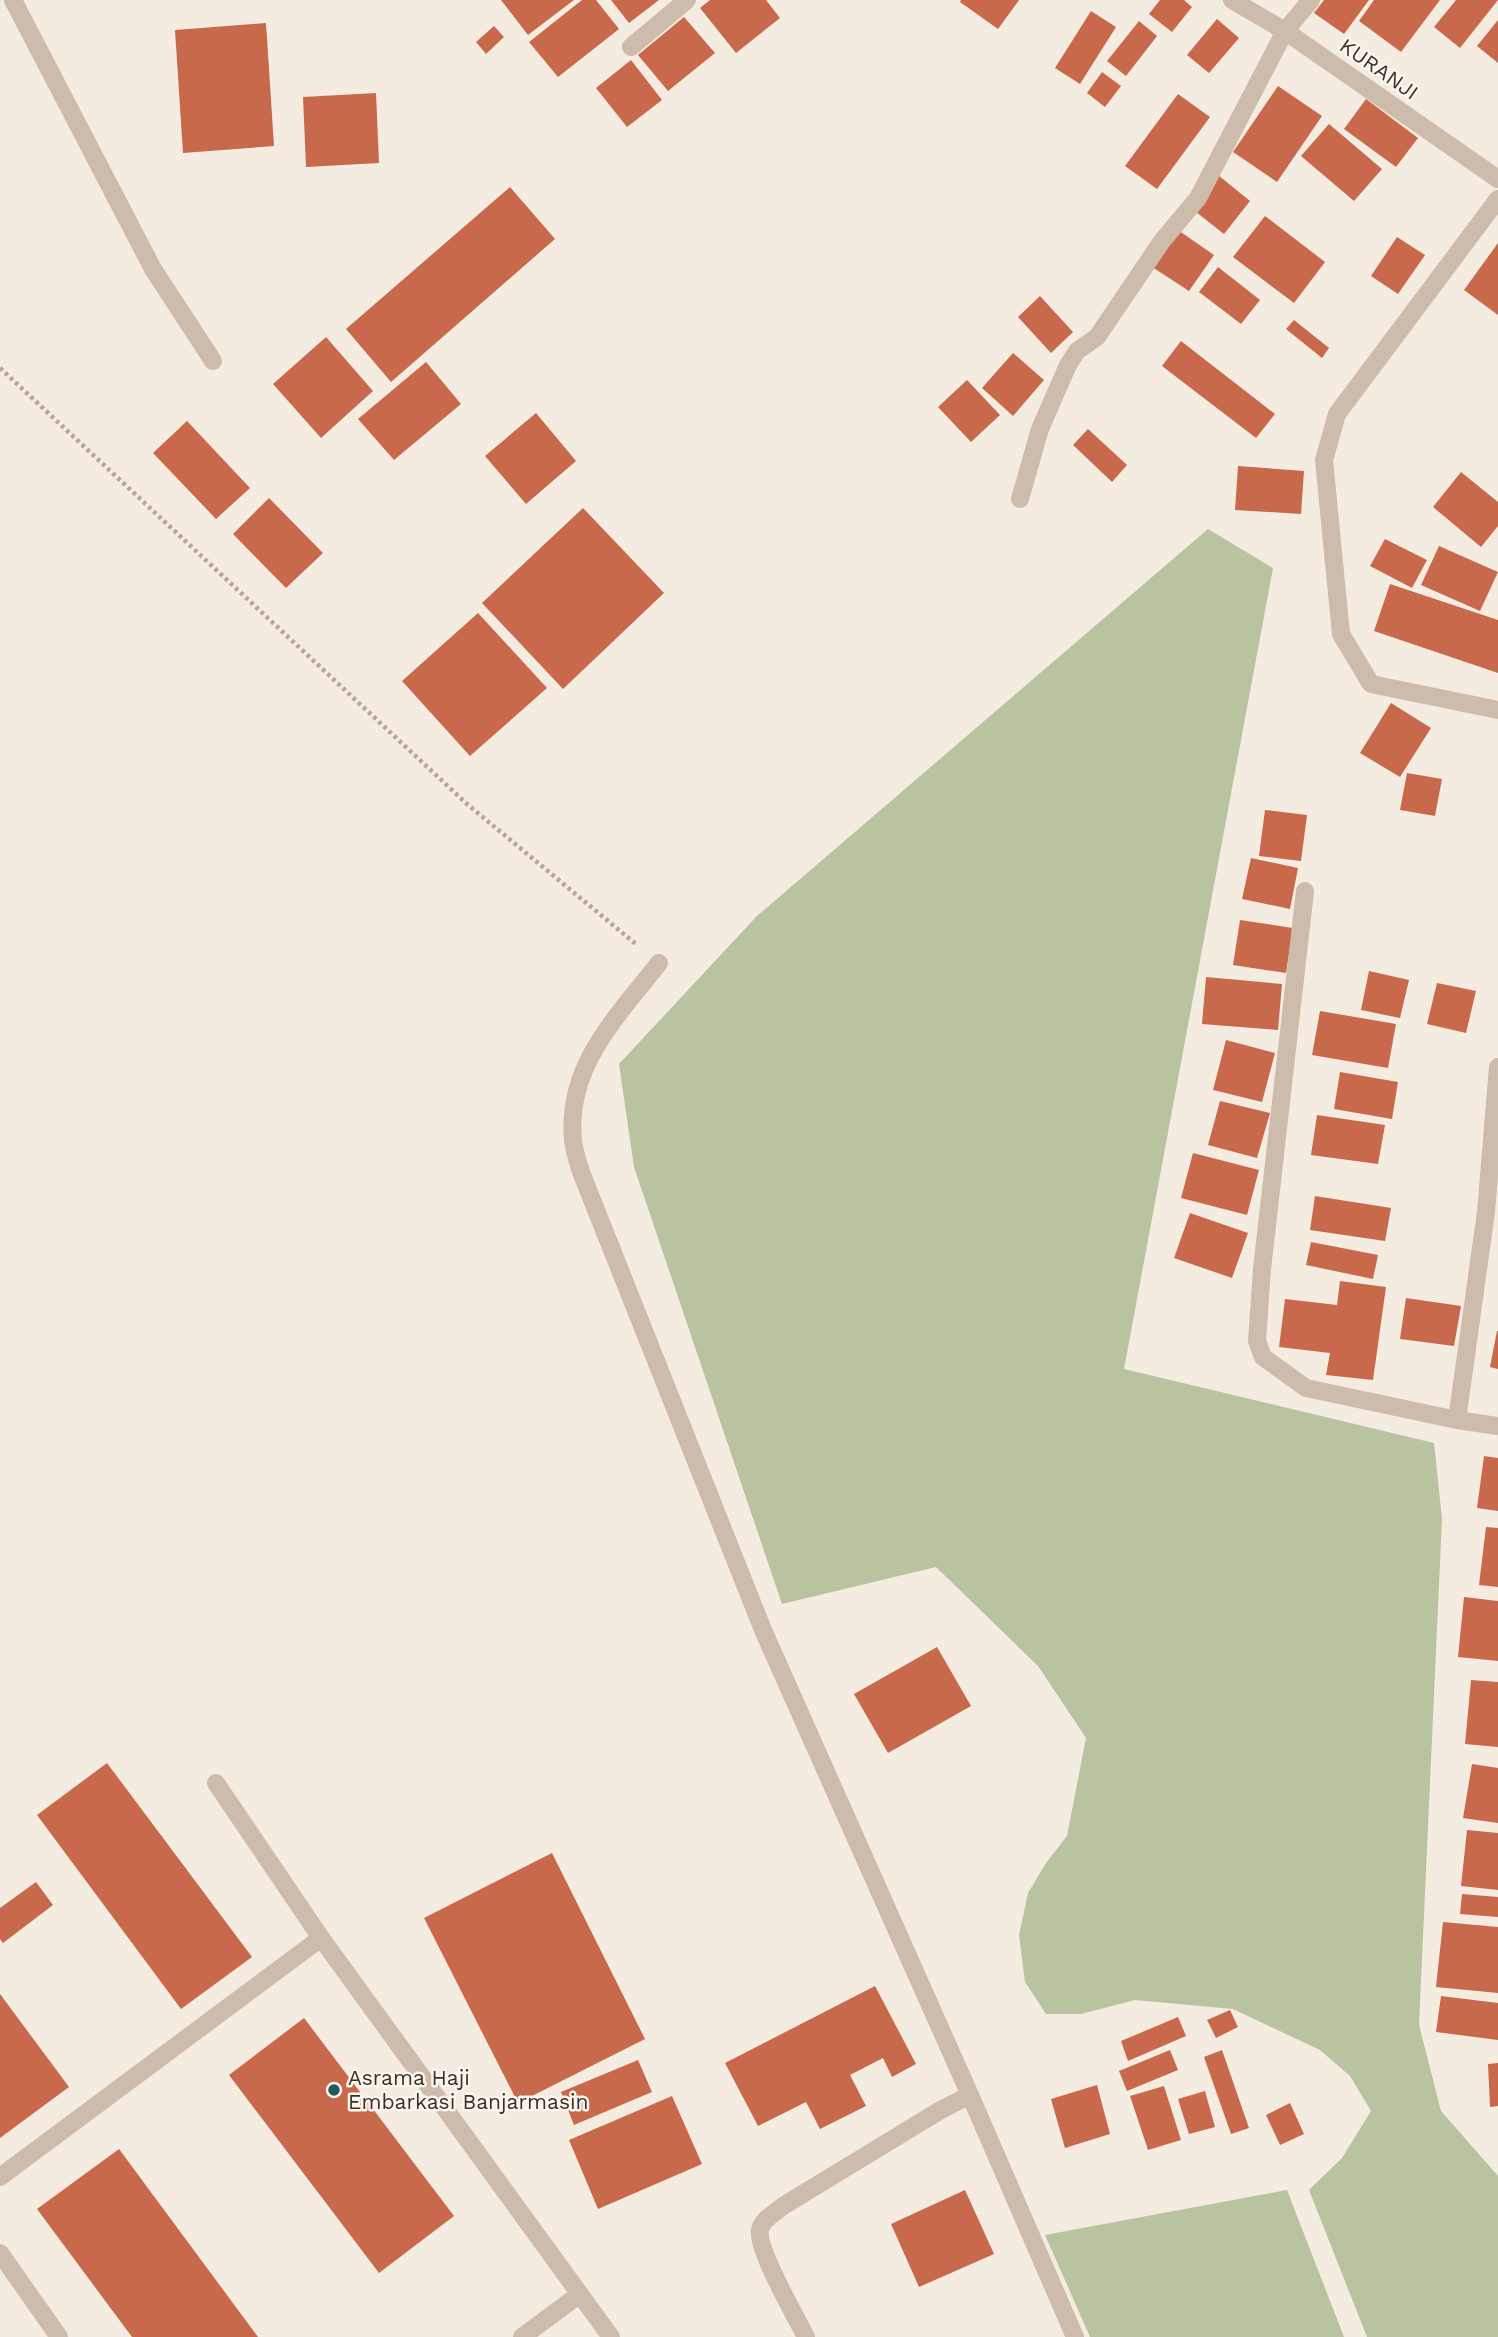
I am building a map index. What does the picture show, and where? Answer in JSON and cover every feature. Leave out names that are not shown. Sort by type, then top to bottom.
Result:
[{"type":"street","points":[[13,0],[153,269],[213,361]]},
{"type":"street","points":[[631,47],[687,0]]},
{"type":"street","name":"KURANJI","points":[[1233,0],[1285,31],[1498,179]]},
{"type":"street","points":[[1020,499],[1040,429],[1077,351],[1097,337],[1162,242],[1198,198],[1285,31],[1311,0]]},
{"type":"street","points":[[1498,199],[1337,414],[1324,460],[1341,634],[1371,684],[1498,710]]},
{"type":"street","points":[[1305,891],[1262,1269],[1257,1341],[1263,1357],[1306,1388],[1498,1426]]},
{"type":"street","points":[[659,963],[610,1025],[585,1064],[578,1081],[573,1140],[581,1172],[763,1630],[1075,2337]]},
{"type":"street","points":[[1457,1420],[1492,1213],[1498,1068]]},
{"type":"street","points":[[216,1783],[321,1938],[611,2337]]},
{"type":"street","points":[[0,2177],[321,1938]]},
{"type":"street","points":[[806,2337],[764,2253],[760,2230],[764,2221],[939,2111],[970,2095]]},
{"type":"street","points":[[0,2253],[59,2337]]},
{"type":"street","points":[[522,2337],[580,2294]]},
{"type":"path","points":[[0,368],[467,804],[659,963]]},
{"type":"green space","points":[[1208,529],[1273,568],[1124,1369],[1434,1443],[1442,1519],[1419,2025],[1441,2111],[1498,2176],[1498,2337],[1367,2337],[1309,2190],[1342,2158],[1371,2111],[1350,2076],[1320,2050],[1233,2009],[1135,2000],[1081,2014],[1046,2014],[1025,1982],[1019,1935],[1028,1893],[1067,1836],[1086,1738],[1038,1666],[936,1567],[782,1604],[634,1167],[619,1064],[757,916]]},
{"type":"green space","points":[[1287,2190],[1344,2337],[1090,2337],[1045,2235]]},
{"type":"building","points":[[501,0],[574,0],[528,35]]},
{"type":"building","points":[[582,0],[596,0],[619,29],[558,77],[529,42]]},
{"type":"building","points":[[611,0],[659,0],[629,23]]},
{"type":"building","points":[[710,0],[766,0],[780,18],[736,53],[700,8]]},
{"type":"building","points":[[1019,0],[998,29],[960,2]]},
{"type":"building","points":[[1160,0],[1184,0],[1192,7],[1172,32],[1149,14]]},
{"type":"building","points":[[1324,0],[1369,0],[1344,34],[1314,13]]},
{"type":"building","points":[[1374,0],[1440,0],[1401,52],[1359,21]]},
{"type":"building","points":[[1456,0],[1498,0],[1460,48],[1434,27]]},
{"type":"building","points":[[1091,11],[1116,27],[1080,84],[1055,68]]},
{"type":"building","points":[[684,17],[715,53],[668,91],[638,55]]},
{"type":"building","points":[[1217,19],[1239,38],[1209,73],[1187,55]]},
{"type":"building","points":[[1498,20],[1498,63],[1477,46]]},
{"type":"building","points":[[1139,21],[1157,36],[1126,76],[1107,61]]},
{"type":"building","points":[[266,23],[274,146],[183,153],[175,30]]},
{"type":"building","points":[[494,26],[504,37],[486,54],[476,42]]},
{"type":"building","points":[[631,60],[662,100],[627,127],[596,88]]},
{"type":"building","points":[[1102,72],[1121,86],[1105,107],[1087,93]]},
{"type":"building","points":[[1278,86],[1322,116],[1277,182],[1233,152]]},
{"type":"building","points":[[376,93],[379,163],[306,167],[303,97]]},
{"type":"building","points":[[1178,94],[1210,117],[1157,189],[1125,166]]},
{"type":"building","points":[[1366,99],[1418,138],[1396,167],[1344,129]]},
{"type":"building","points":[[1329,124],[1382,169],[1354,201],[1301,156]]},
{"type":"building","points":[[1218,175],[1250,201],[1224,234],[1191,208]]},
{"type":"building","points":[[510,187],[555,239],[391,382],[346,329]]},
{"type":"building","points":[[1265,216],[1325,262],[1294,303],[1233,257]]},
{"type":"building","points":[[1175,228],[1214,255],[1189,291],[1149,265]]},
{"type":"building","points":[[1397,237],[1425,255],[1398,294],[1371,276]]},
{"type":"building","points":[[1498,243],[1498,315],[1464,290]]},
{"type":"building","points":[[1218,267],[1260,300],[1241,324],[1199,292]]},
{"type":"building","points":[[1040,296],[1073,332],[1051,353],[1018,317]]},
{"type":"building","points":[[1294,320],[1329,348],[1322,358],[1286,329]]},
{"type":"building","points":[[326,337],[373,391],[321,438],[273,384]]},
{"type":"building","points":[[1181,341],[1275,414],[1256,438],[1162,366]]},
{"type":"building","points":[[1013,353],[1044,380],[1013,416],[982,388]]},
{"type":"building","points":[[426,362],[461,404],[394,460],[358,419]]},
{"type":"building","points":[[967,380],[1000,415],[971,442],[938,407]]},
{"type":"building","points":[[536,413],[576,461],[526,504],[485,456]]},
{"type":"building","points":[[187,421],[250,488],[216,519],[153,453]]},
{"type":"building","points":[[1088,429],[1127,465],[1112,482],[1073,445]]},
{"type":"building","points":[[1238,466],[1304,471],[1301,514],[1235,510]]},
{"type":"building","points":[[1461,472],[1498,502],[1498,526],[1481,547],[1433,507]]},
{"type":"building","points":[[269,498],[323,553],[286,588],[233,534]]},
{"type":"building","points":[[583,508],[664,593],[563,689],[482,603]]},
{"type":"building","points":[[1385,539],[1427,560],[1412,588],[1370,566]]},
{"type":"building","points":[[1439,546],[1498,572],[1480,611],[1421,585]]},
{"type":"building","points":[[1390,584],[1498,620],[1498,673],[1374,631]]},
{"type":"building","points":[[478,613],[547,688],[470,756],[402,681]]},
{"type":"building","points":[[1391,703],[1431,728],[1400,777],[1360,753]]},
{"type":"building","points":[[1407,773],[1442,779],[1435,816],[1400,810]]},
{"type":"building","points":[[1265,810],[1307,815],[1301,861],[1259,856]]},
{"type":"building","points":[[1251,858],[1298,868],[1290,909],[1242,899]]},
{"type":"building","points":[[1240,920],[1293,928],[1286,973],[1233,965]]},
{"type":"building","points":[[1369,971],[1409,980],[1400,1018],[1361,1010]]},
{"type":"building","points":[[1206,977],[1282,984],[1278,1030],[1202,1024]]},
{"type":"building","points":[[1437,983],[1476,991],[1466,1033],[1427,1024]]},
{"type":"building","points":[[1320,1011],[1396,1024],[1388,1068],[1312,1055]]},
{"type":"building","points":[[1226,1040],[1275,1053],[1262,1102],[1213,1090]]},
{"type":"building","points":[[1340,1072],[1398,1082],[1392,1119],[1334,1109]]},
{"type":"building","points":[[1220,1101],[1270,1113],[1257,1158],[1208,1145]]},
{"type":"building","points":[[1317,1115],[1385,1125],[1378,1164],[1311,1155]]},
{"type":"building","points":[[1193,1153],[1259,1170],[1247,1215],[1181,1198]]},
{"type":"building","points":[[1315,1196],[1391,1208],[1385,1241],[1310,1230]]},
{"type":"building","points":[[1190,1213],[1248,1233],[1232,1278],[1174,1258]]},
{"type":"building","points":[[1311,1242],[1378,1255],[1373,1279],[1306,1265]]},
{"type":"building","points":[[1340,1281],[1386,1287],[1373,1380],[1326,1375],[1330,1353],[1279,1347],[1285,1299],[1337,1305]]},
{"type":"building","points":[[1406,1298],[1461,1306],[1454,1346],[1400,1339]]},
{"type":"building","points":[[1498,1331],[1498,1369],[1490,1367]]},
{"type":"building","points":[[1484,1456],[1498,1458],[1498,1511],[1477,1508]]},
{"type":"building","points":[[1486,1527],[1498,1528],[1498,1587],[1479,1585]]},
{"type":"building","points":[[1464,1597],[1498,1601],[1498,1661],[1458,1657]]},
{"type":"building","points":[[937,1647],[971,1706],[888,1753],[854,1694]]},
{"type":"building","points":[[1471,1680],[1498,1682],[1498,1747],[1465,1744]]},
{"type":"building","points":[[107,1763],[252,1957],[181,2009],[37,1815]]},
{"type":"building","points":[[1472,1764],[1498,1768],[1498,1823],[1463,1818]]},
{"type":"building","points":[[1467,1830],[1498,1833],[1498,1890],[1461,1886]]},
{"type":"building","points":[[552,1853],[645,2039],[518,2103],[424,1918]]},
{"type":"building","points":[[36,1882],[53,1905],[3,1943],[0,1939],[0,1908]]},
{"type":"building","points":[[1462,1894],[1498,1897],[1498,1917],[1460,1914]]},
{"type":"building","points":[[1443,1922],[1498,1927],[1498,1993],[1436,1987]]},
{"type":"building","points":[[875,1986],[916,2064],[892,2077],[883,2058],[850,2075],[866,2106],[820,2129],[806,2102],[758,2126],[725,2063]]},
{"type":"building","points":[[0,1994],[69,2087],[0,2138]]},
{"type":"building","points":[[1441,1996],[1498,2003],[1498,2040],[1436,2032]]},
{"type":"building","points":[[1230,2010],[1238,2027],[1216,2038],[1207,2020]]},
{"type":"building","points":[[1178,2017],[1186,2036],[1128,2061],[1121,2041]]},
{"type":"building","points":[[304,2018],[454,2216],[379,2273],[229,2075]]},
{"type":"building","points":[[1170,2050],[1178,2070],[1127,2091],[1119,2071]]},
{"type":"building","points":[[1222,2050],[1249,2128],[1231,2134],[1204,2057]]},
{"type":"building","points":[[638,2060],[652,2092],[574,2125],[561,2092]]},
{"type":"building","points":[[1498,2063],[1498,2106],[1490,2107],[1488,2064]]},
{"type":"building","points":[[1097,2085],[1110,2134],[1065,2148],[1051,2099]]},
{"type":"building","points":[[1164,2086],[1181,2140],[1148,2150],[1130,2096]]},
{"type":"building","points":[[1205,2091],[1215,2127],[1189,2134],[1178,2099]]},
{"type":"building","points":[[672,2096],[702,2164],[598,2209],[569,2140]]},
{"type":"building","points":[[1290,2103],[1304,2134],[1280,2145],[1266,2115]]},
{"type":"building","points":[[119,2149],[258,2337],[132,2337],[37,2209]]},
{"type":"building","points":[[965,2190],[994,2254],[919,2287],[891,2224]]},
{"type":"place","name":"Asrama Haji Embarkasi Banjarmasin","points":[[334,2090]]}]
